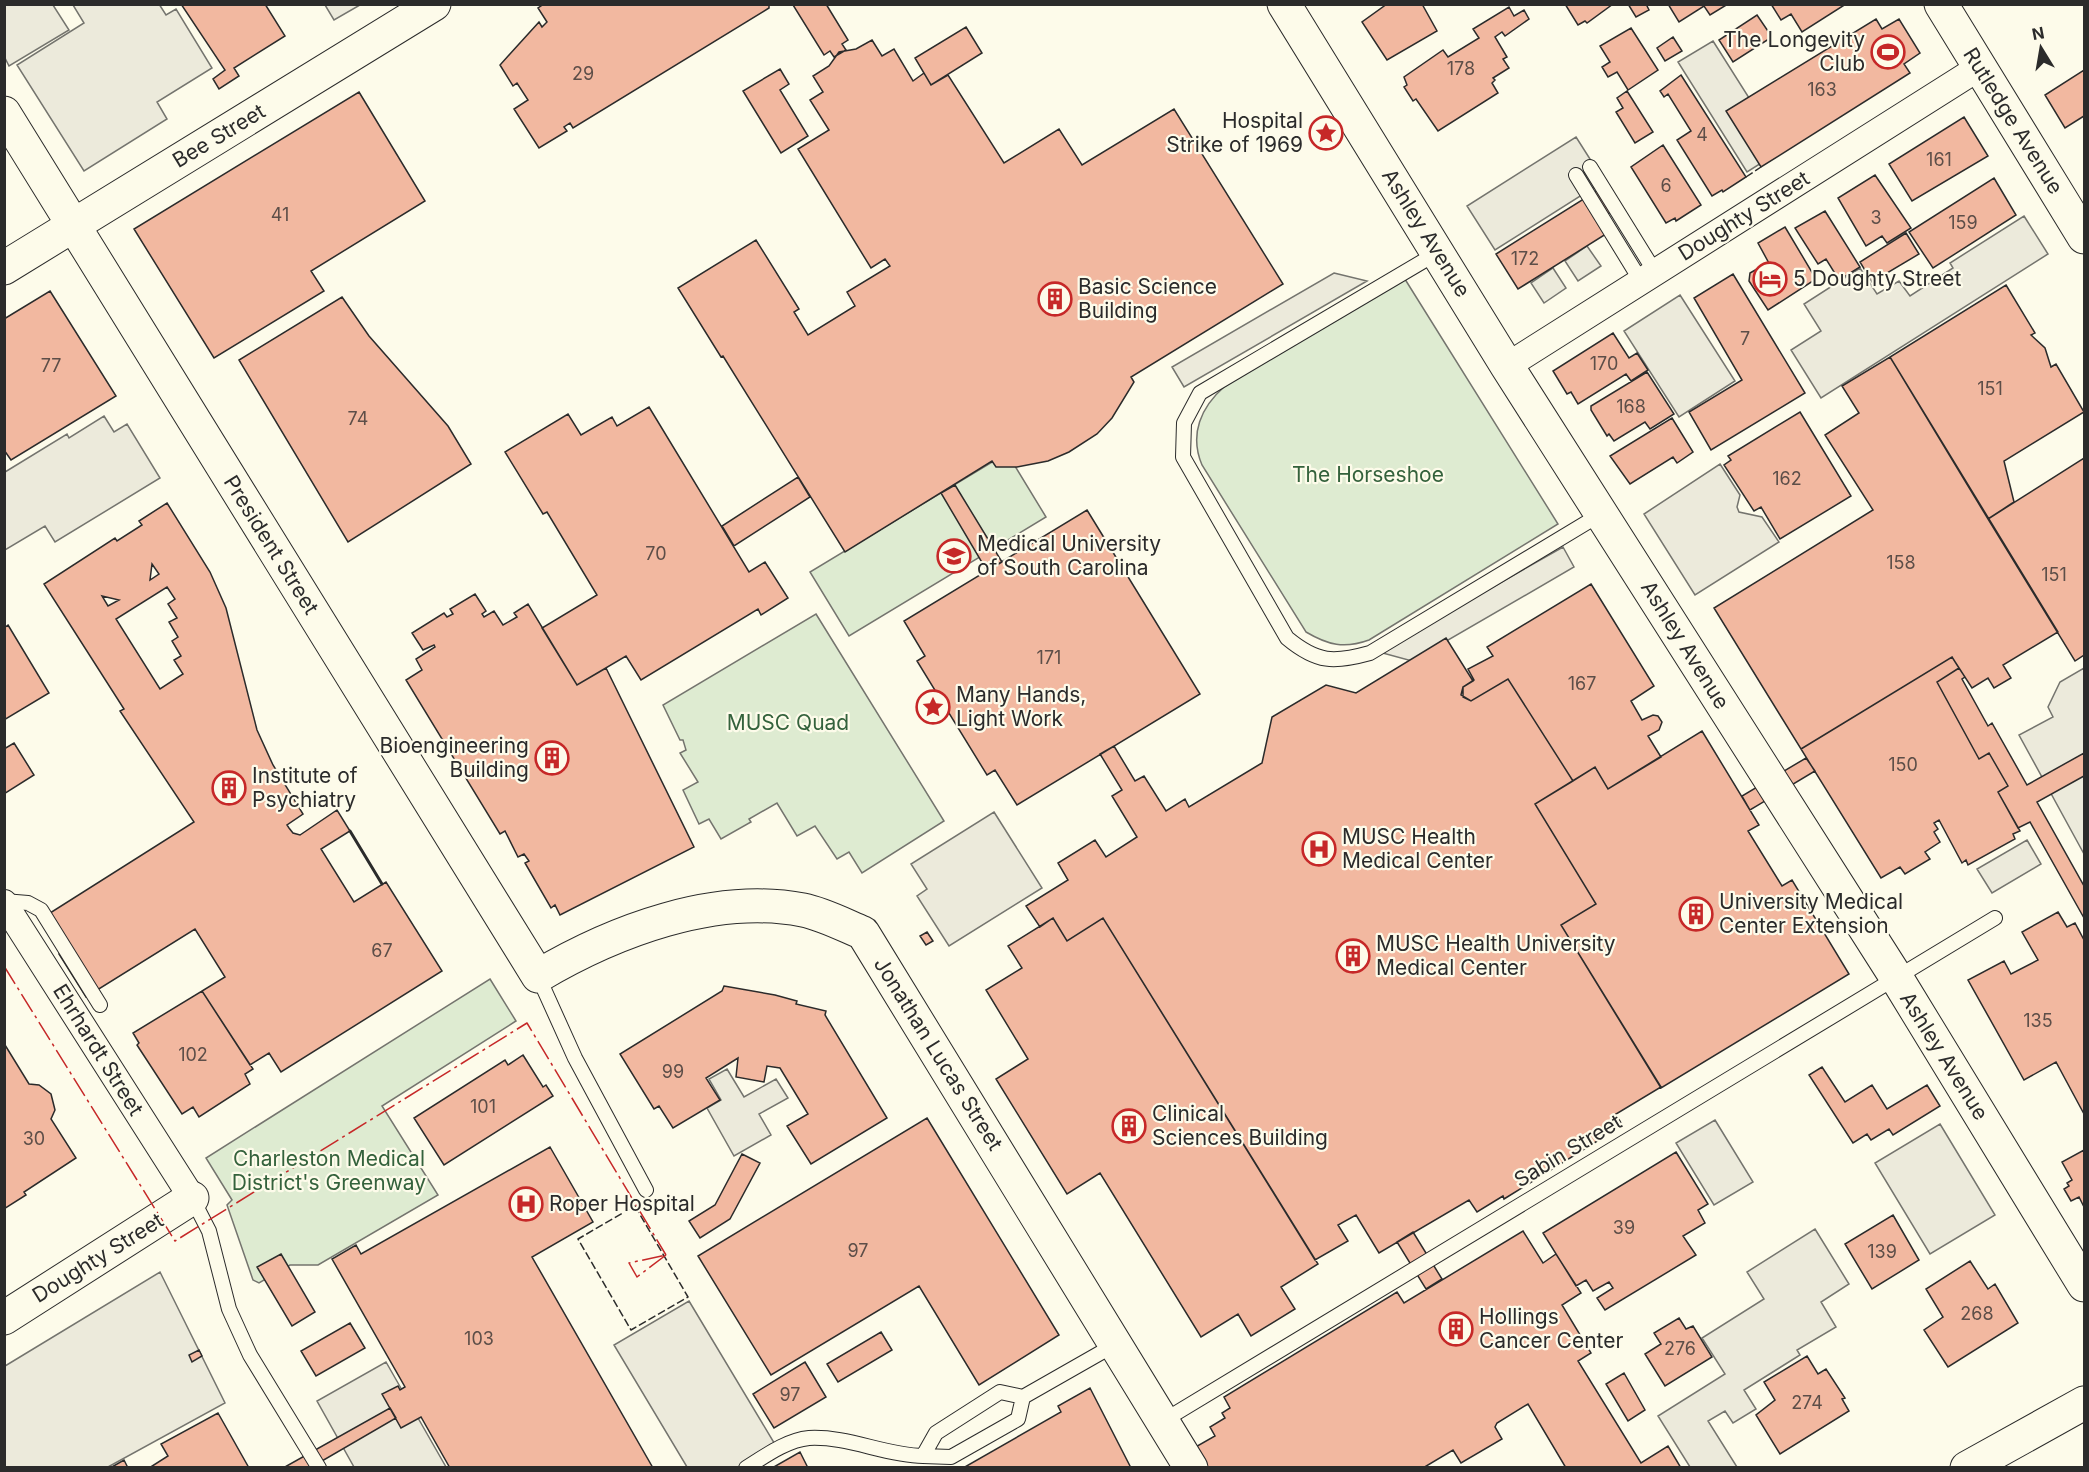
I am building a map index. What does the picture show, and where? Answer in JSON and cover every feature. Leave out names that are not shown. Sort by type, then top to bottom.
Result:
[{"type":"street","name":"Bee Street","points":[[4,268],[434,4]]},
{"type":"street","name":"Ashley Avenue","points":[[1284,4],[1507,366],[1896,977],[2085,1285]]},
{"type":"street","name":"Rutledge Avenue","points":[[1941,4],[2085,237]]},
{"type":"street","name":"Doughty Street","points":[[1507,366],[1980,67]]},
{"type":"street","name":"President Street","points":[[4,113],[538,976]]},
{"type":"street","name":"Ehrhardt Street","points":[[4,902],[192,1198]]},
{"type":"street","name":"Jonathan Lucas Street","points":[[538,976],[567,960],[664,920],[741,905],[804,910],[862,933],[1191,1467]]},
{"type":"street","name":"Doughty Street","points":[[4,1318],[192,1198]]},
{"type":"street","points":[[1967,1467],[2085,1403]]},
{"type":"lane","points":[[1590,167],[1648,277]]},
{"type":"lane","points":[[1576,175],[1648,277]]},
{"type":"lane","points":[[1437,253],[1200,393],[1184,423],[1183,457],[1287,638],[1304,652],[1328,660],[1346,659],[1370,653],[1602,514]]},
{"type":"lane","points":[[4,902],[28,903],[41,910],[100,1005]]},
{"type":"lane","name":"Sabin Street","points":[[1163,1420],[1995,918]]},
{"type":"lane","points":[[538,976],[575,1058],[646,1190]]},
{"type":"lane","points":[[192,1198],[209,1231],[229,1309],[250,1355],[319,1467]]},
{"type":"lane","points":[[923,1456],[936,1433],[1000,1392],[1023,1397],[1116,1344]]},
{"type":"lane","points":[[746,1467],[781,1447],[807,1438],[852,1443],[900,1455],[951,1457],[1018,1419],[1023,1397]]},
{"type":"green space","name":"The Horseshoe","points":[[1403,276],[1558,524],[1369,640],[1344,645],[1329,643],[1306,632],[1202,465],[1198,454],[1197,432],[1209,403],[1225,386]]},
{"type":"green space","points":[[1007,453],[1046,517],[849,636],[810,572]]},
{"type":"green space","name":"MUSC Quad","points":[[816,614],[944,821],[862,873],[849,852],[837,859],[815,826],[797,836],[777,803],[749,819],[751,822],[721,839],[709,819],[699,824],[683,790],[698,782],[680,753],[686,750],[683,740],[680,740],[663,705]]},
{"type":"green space","name":"Charleston Medical District's Greenway","points":[[490,979],[516,1021],[382,1106],[438,1195],[318,1265],[290,1265],[259,1283],[253,1280],[227,1205],[232,1200],[206,1158]]},
{"type":"shaded area","points":[[5,4],[53,5],[69,30],[9,66],[5,58]]},
{"type":"shaded area","points":[[159,4],[166,15],[176,9],[212,68],[157,102],[167,119],[84,171],[17,65],[84,23],[73,5]]},
{"type":"shaded area","points":[[325,5],[360,5],[334,20]]},
{"type":"shaded area","points":[[1713,41],[1782,150],[1747,172],[1678,62]]},
{"type":"shaded area","points":[[1576,137],[1604,181],[1495,250],[1467,206]]},
{"type":"shaded area","points":[[2024,216],[2048,254],[1821,398],[1791,350],[1821,331],[1804,304],[1860,268],[1877,294],[1899,281],[1910,296],[1953,268],[1950,263]]},
{"type":"shaded area","points":[[1587,246],[1601,266],[1578,281],[1565,261]]},
{"type":"shaded area","points":[[1553,268],[1566,288],[1544,303],[1531,283]]},
{"type":"shaded area","points":[[1334,273],[1367,281],[1184,387],[1172,367]]},
{"type":"shaded area","points":[[1680,295],[1735,381],[1679,417],[1624,331]]},
{"type":"shaded area","points":[[104,416],[114,432],[127,424],[160,478],[55,542],[45,526],[5,550],[5,472],[67,434],[69,438]]},
{"type":"shaded area","points":[[1720,464],[1740,495],[1737,507],[1739,512],[1762,517],[1779,542],[1695,595],[1644,514]]},
{"type":"shaded area","points":[[1563,547],[1574,567],[1412,661],[1379,652]]},
{"type":"shaded area","points":[[2084,668],[2084,854],[2019,735],[2053,717],[2048,707],[2060,682]]},
{"type":"shaded area","points":[[994,812],[1042,888],[949,946],[917,896],[927,889],[911,864]]},
{"type":"shaded area","points":[[2027,840],[2041,864],[1992,893],[1977,869]]},
{"type":"shaded area","points":[[727,1069],[744,1097],[776,1079],[788,1098],[759,1114],[771,1135],[734,1156],[707,1108],[721,1100],[709,1079]]},
{"type":"shaded area","points":[[1715,1120],[1753,1182],[1714,1205],[1676,1143]]},
{"type":"shaded area","points":[[1940,1124],[1995,1215],[1930,1254],[1875,1163]]},
{"type":"shaded area","points":[[1815,1229],[1849,1284],[1821,1302],[1836,1327],[1797,1350],[1800,1355],[1744,1390],[1756,1409],[1733,1423],[1725,1411],[1708,1421],[1737,1467],[1690,1467],[1658,1416],[1725,1374],[1702,1338],[1764,1299],[1747,1272]]},
{"type":"shaded area","points":[[160,1272],[225,1403],[108,1467],[5,1468],[5,1366]]},
{"type":"shaded area","points":[[689,1301],[776,1446],[740,1467],[687,1467],[614,1345]]},
{"type":"shaded area","points":[[386,1362],[446,1467],[354,1467],[317,1401]]},
{"type":"building","points":[[181,4],[265,4],[285,36],[234,68],[239,76],[219,89],[213,79],[225,70]]},
{"type":"building","points":[[544,4],[769,4],[769,8],[573,128],[570,123],[564,127],[567,131],[539,148],[514,109],[528,100],[517,83],[513,86],[500,65],[539,22],[542,27],[547,22],[538,8]]},
{"type":"building","points":[[826,4],[848,40],[842,44],[846,50],[834,57],[830,51],[824,55],[793,5]]},
{"type":"building","points":[[1387,4],[1422,4],[1437,31],[1387,60],[1362,22]]},
{"type":"building","points":[[1565,4],[1613,4],[1587,23],[1585,21],[1578,25]]},
{"type":"building","points":[[1628,4],[1646,4],[1649,10],[1636,17]]},
{"type":"building","points":[[1668,4],[1728,4],[1710,15],[1704,6],[1679,22]]},
{"type":"building","points":[[1771,4],[1846,4],[1802,32],[1791,14],[1781,20]]},
{"type":"building","points":[[1509,7],[1514,16],[1524,10],[1529,19],[1505,36],[1502,32],[1495,37],[1507,57],[1503,59],[1509,68],[1493,78],[1495,80],[1492,83],[1498,93],[1438,131],[1416,99],[1413,101],[1404,87],[1407,85],[1404,77],[1443,50],[1448,57],[1479,38],[1473,29]]},
{"type":"building","points":[[1757,15],[1772,37],[1733,62],[1719,40]]},
{"type":"building","points":[[1876,19],[1882,29],[1899,19],[1920,53],[1904,64],[1910,73],[1761,167],[1726,111]]},
{"type":"building","points":[[966,27],[982,53],[931,85],[915,58]]},
{"type":"building","points":[[1631,28],[1658,70],[1628,90],[1617,72],[1608,77],[1602,67],[1610,62],[1600,46]]},
{"type":"building","points":[[1673,37],[1682,51],[1665,61],[1657,48]]},
{"type":"building","name":"Basic Science Building","points":[[872,40],[882,56],[894,49],[913,81],[924,73],[931,85],[948,75],[1004,163],[1059,129],[1082,165],[1174,109],[1283,284],[1131,377],[1134,382],[1112,418],[1097,434],[1069,452],[1048,461],[1017,467],[996,467],[992,461],[845,552],[678,288],[756,240],[799,309],[794,312],[808,335],[855,306],[847,292],[890,266],[885,259],[871,268],[798,149],[829,130],[810,100],[823,92],[813,76],[829,66],[839,52],[856,49]]},
{"type":"building","points":[[780,69],[789,84],[780,90],[808,136],[781,153],[743,91]]},
{"type":"building","points":[[2084,70],[2084,116],[2065,128],[2045,95]]},
{"type":"building","points":[[1681,75],[1746,177],[1723,192],[1722,190],[1712,196],[1677,140],[1691,131],[1668,94],[1664,97],[1660,91]]},
{"type":"building","points":[[1627,91],[1653,132],[1635,143],[1616,112],[1623,108],[1617,98]]},
{"type":"building","points":[[359,92],[425,201],[311,271],[324,291],[214,358],[134,229]]},
{"type":"building","points":[[1964,117],[1988,156],[1912,201],[1889,164]]},
{"type":"building","points":[[1663,145],[1701,205],[1676,221],[1675,218],[1666,223],[1631,167]]},
{"type":"building","points":[[1875,175],[1911,228],[1887,243],[1882,236],[1866,246],[1838,198]]},
{"type":"building","points":[[1994,178],[2016,215],[1933,268],[1909,232]]},
{"type":"building","points":[[1598,190],[1612,211],[1598,221],[1606,234],[1518,289],[1496,254]]},
{"type":"building","points":[[1825,211],[1860,267],[1839,280],[1826,259],[1818,264],[1795,228]]},
{"type":"building","points":[[1785,227],[1816,279],[1768,310],[1749,281],[1750,273],[1757,269],[1762,273],[1771,267],[1758,243]]},
{"type":"building","points":[[1906,233],[1919,254],[1872,282],[1860,262]]},
{"type":"building","points":[[1733,274],[1805,393],[1711,450],[1689,412],[1742,380],[1694,298]]},
{"type":"building","points":[[2006,285],[2035,333],[2031,335],[2045,348],[2051,367],[2056,364],[2084,412],[2004,461],[2014,502],[1988,519],[1890,357]]},
{"type":"building","points":[[50,291],[116,396],[11,460],[4,450],[4,319]]},
{"type":"building","points":[[342,297],[369,336],[448,426],[471,464],[348,542],[239,360]]},
{"type":"building","points":[[1613,333],[1629,358],[1637,353],[1648,370],[1631,381],[1626,374],[1578,404],[1571,392],[1567,394],[1553,371]]},
{"type":"building","points":[[1890,357],[2058,632],[2003,665],[2011,678],[1994,688],[1988,678],[1972,688],[1952,657],[1801,749],[1714,608],[1873,510],[1825,435],[1859,413],[1842,386]]},
{"type":"building","points":[[1647,372],[1674,414],[1650,429],[1645,422],[1614,441],[1609,434],[1607,436],[1591,410],[1591,406]]},
{"type":"building","points":[[649,407],[749,572],[765,562],[788,598],[761,615],[758,609],[641,680],[626,656],[577,685],[542,628],[597,595],[547,512],[543,514],[505,452],[568,414],[581,435],[612,417],[617,426]]},
{"type":"building","points":[[1800,412],[1851,496],[1780,539],[1761,507],[1754,511],[1724,465],[1731,460],[1728,456]]},
{"type":"building","points":[[1672,418],[1693,452],[1677,463],[1673,457],[1630,484],[1610,456]]},
{"type":"building","points":[[2084,458],[2084,655],[2075,661],[1988,519]]},
{"type":"building","points":[[798,477],[810,497],[734,546],[722,526]]},
{"type":"building","points":[[955,485],[1002,562],[987,571],[941,493]]},
{"type":"building","name":"Institute of Psychiatry","points":[[167,503],[210,572],[226,608],[257,730],[273,765],[303,814],[287,825],[289,828],[293,833],[300,835],[337,810],[350,831],[321,849],[354,902],[386,882],[442,971],[281,1072],[269,1053],[250,1065],[202,991],[225,977],[195,929],[86,997],[59,954],[71,947],[50,913],[194,822],[120,711],[124,709],[44,584],[115,538],[117,541],[142,525],[139,521]],"holes":[[[152,564],[159,574],[150,580]],[[167,587],[175,599],[168,604],[177,618],[169,622],[178,637],[172,641],[181,656],[174,660],[183,674],[160,689],[116,619]],[[102,596],[119,600],[108,606]]]},
{"type":"building","points":[[1087,510],[1200,694],[1017,805],[995,770],[987,775],[917,661],[925,656],[904,621]]},
{"type":"building","points":[[1591,584],[1654,686],[1631,701],[1642,720],[1653,715],[1658,716],[1662,722],[1659,730],[1648,736],[1661,757],[1608,789],[1595,767],[1573,781],[1508,679],[1471,701],[1461,695],[1463,687],[1474,680],[1468,669],[1493,656],[1487,647]]},
{"type":"building","name":"Bioengineering Building","points":[[475,594],[486,611],[482,614],[484,617],[494,611],[503,625],[517,617],[514,613],[528,604],[577,685],[606,668],[694,847],[560,915],[555,905],[551,908],[525,863],[529,861],[524,854],[518,857],[505,831],[500,834],[406,680],[422,670],[416,659],[435,647],[434,645],[423,650],[412,633],[444,613],[447,617],[453,614],[450,609]]},
{"type":"building","points":[[8,625],[49,693],[4,720],[4,628]]},
{"type":"building","name":"MUSC Health University Medical Center","points":[[1446,638],[1473,681],[1463,687],[1463,697],[1471,701],[1508,679],[1573,781],[1535,804],[1596,904],[1561,925],[1661,1087],[1616,1114],[1621,1123],[1597,1137],[1599,1140],[1504,1199],[1503,1196],[1477,1212],[1469,1200],[1379,1253],[1356,1215],[1338,1225],[1348,1241],[1315,1260],[1103,918],[1067,941],[1053,918],[1040,927],[1026,906],[1068,880],[1058,863],[1095,840],[1106,857],[1137,837],[1112,796],[1122,790],[1100,754],[1114,746],[1135,781],[1144,776],[1166,811],[1185,799],[1189,807],[1262,763],[1272,717],[1326,685],[1356,693]]},
{"type":"building","points":[[1952,657],[1959,668],[1937,682],[1979,759],[1989,753],[2008,786],[1998,792],[2020,831],[2013,834],[2015,839],[1968,865],[1966,860],[1962,863],[1939,820],[1934,823],[1938,829],[1934,832],[1940,842],[1925,852],[1930,859],[1905,874],[1900,867],[1881,878],[1801,749]]},
{"type":"building","points":[[1959,668],[1965,677],[1962,679],[1988,726],[1992,723],[2027,785],[2084,753],[2084,776],[2037,802],[2084,886],[2084,918],[2030,822],[2018,828],[1998,792],[2008,786],[1989,753],[1979,759],[1937,682]]},
{"type":"building","name":"University Medical Center Extension","points":[[1702,731],[1759,825],[1748,831],[1782,886],[1792,880],[1849,974],[1661,1088],[1561,925],[1596,904],[1535,804],[1595,767],[1608,789]]},
{"type":"building","points":[[14,743],[34,775],[4,794],[4,749]]},
{"type":"building","points":[[1806,758],[1815,771],[1750,810],[1742,796]]},
{"type":"building","points":[[2058,912],[2067,927],[2075,923],[2084,940],[2084,1114],[2056,1062],[2024,1080],[1968,980],[2004,961],[2011,974],[2038,960],[2022,932]]},
{"type":"building","name":"Clinical Sciences Building","points":[[1053,918],[1067,941],[1103,918],[1318,1264],[1281,1287],[1295,1309],[1251,1336],[1238,1314],[1201,1337],[1100,1173],[1067,1194],[996,1079],[1028,1059],[986,990],[1022,968],[1008,946]]},
{"type":"building","points":[[927,932],[933,941],[926,945],[920,936]]},
{"type":"building","points":[[724,986],[775,995],[797,1001],[796,1004],[826,1011],[825,1015],[887,1118],[811,1164],[787,1126],[808,1114],[780,1068],[767,1066],[764,1082],[736,1077],[738,1058],[706,1078],[720,1100],[673,1128],[659,1106],[654,1109],[620,1054],[722,991]]},
{"type":"building","points":[[202,991],[253,1069],[245,1074],[250,1084],[199,1117],[193,1107],[182,1114],[137,1045],[139,1043],[133,1033]]},
{"type":"building","points":[[5,1045],[29,1084],[39,1085],[51,1094],[55,1110],[51,1119],[76,1158],[24,1192],[26,1195],[4,1209]]},
{"type":"building","points":[[523,1055],[543,1087],[546,1085],[553,1096],[444,1165],[414,1118],[505,1060],[508,1065]]},
{"type":"building","points":[[1822,1067],[1845,1102],[1872,1085],[1887,1109],[1927,1085],[1940,1106],[1893,1135],[1889,1129],[1871,1140],[1867,1134],[1853,1143],[1809,1075]]},
{"type":"building","points":[[927,1118],[1059,1335],[979,1385],[919,1286],[771,1375],[698,1256]]},
{"type":"building","points":[[550,1147],[593,1222],[532,1257],[653,1468],[450,1468],[421,1417],[401,1428],[382,1394],[398,1386],[400,1390],[405,1387],[332,1259],[356,1245],[361,1254]]},
{"type":"building","points":[[2084,1150],[2084,1207],[2079,1197],[2071,1201],[2064,1189],[2072,1180],[2062,1162]]},
{"type":"building","points":[[1676,1152],[1708,1204],[1698,1210],[1705,1223],[1683,1236],[1696,1255],[1605,1310],[1597,1298],[1613,1288],[1609,1282],[1593,1291],[1586,1280],[1576,1286],[1543,1233]]},
{"type":"building","points":[[742,1154],[760,1163],[730,1219],[700,1238],[689,1221],[715,1205]]},
{"type":"building","points":[[1893,1215],[1919,1260],[1872,1289],[1845,1244]]},
{"type":"building","name":"Hollings Cancer Center","points":[[1523,1231],[1543,1263],[1556,1254],[1581,1293],[1562,1305],[1591,1353],[1578,1361],[1641,1463],[1668,1446],[1681,1468],[1566,1468],[1528,1404],[1497,1423],[1495,1427],[1502,1439],[1461,1463],[1453,1450],[1423,1468],[1204,1468],[1192,1449],[1215,1436],[1210,1427],[1225,1418],[1222,1413],[1230,1408],[1224,1397],[1397,1292],[1404,1303]]},
{"type":"building","points":[[1413,1232],[1442,1279],[1426,1289],[1397,1242]]},
{"type":"building","points":[[281,1254],[315,1312],[292,1326],[257,1267]]},
{"type":"building","points":[[1970,1261],[1988,1289],[1995,1284],[2018,1323],[1948,1367],[1924,1330],[1943,1317],[1926,1289]]},
{"type":"building","points":[[1679,1318],[1686,1329],[1693,1326],[1712,1357],[1665,1386],[1645,1354],[1661,1344],[1654,1333]]},
{"type":"building","points":[[350,1323],[365,1348],[316,1376],[301,1351]]},
{"type":"building","points":[[881,1332],[892,1350],[838,1382],[827,1364]]},
{"type":"building","points":[[199,1350],[202,1356],[192,1362],[189,1355]]},
{"type":"building","points":[[1807,1356],[1818,1374],[1826,1369],[1845,1398],[1842,1399],[1849,1411],[1780,1454],[1756,1415],[1775,1400],[1764,1382]]},
{"type":"building","points":[[805,1362],[826,1397],[774,1428],[753,1394]]},
{"type":"building","points":[[1624,1373],[1645,1410],[1628,1421],[1606,1384]]},
{"type":"building","points":[[1090,1388],[1131,1468],[963,1468],[1061,1412],[1058,1406]]},
{"type":"building","points":[[390,1408],[396,1418],[310,1468],[283,1468]]},
{"type":"building","points":[[218,1413],[249,1468],[149,1468],[168,1456],[161,1444]]},
{"type":"building","points":[[800,1452],[808,1468],[772,1468]]},
{"type":"building","points":[[124,1460],[128,1468],[110,1468]]},
{"type":"fence","points":[[1746,177],[1761,167]]},
{"type":"fence","points":[[635,1206],[688,1297],[631,1330],[578,1239],[635,1206]]},
{"type":"wall","points":[[350,831],[382,884]]},
{"type":"power","points":[[4,966],[175,1241],[527,1023],[666,1255]]},
{"type":"power","points":[[666,1255],[637,1277],[629,1263],[666,1255]]},
{"type":"place","name":"The Longevity Club","points":[[1888,52]]},
{"type":"place","name":"Hospital Strike of 1969","points":[[1326,133]]},
{"type":"place","name":"5 Doughty Street","points":[[1770,279]]},
{"type":"place","name":"Basic Science Building","points":[[1055,299]]},
{"type":"place","name":"Medical University of South Carolina","points":[[954,556]]},
{"type":"place","name":"Many Hands, Light Work","points":[[933,707]]},
{"type":"place","name":"Bioengineering Building","points":[[552,758]]},
{"type":"place","name":"Institute of Psychiatry","points":[[229,788]]},
{"type":"place","name":"MUSC Health Medical Center","points":[[1319,849]]},
{"type":"place","name":"University Medical Center Extension","points":[[1696,914]]},
{"type":"place","name":"MUSC Health University Medical Center","points":[[1353,956]]},
{"type":"place","name":"Clinical Sciences Building","points":[[1129,1126]]},
{"type":"place","name":"Roper Hospital","points":[[526,1204]]},
{"type":"place","name":"Hollings Cancer Center","points":[[1456,1329]]}]
